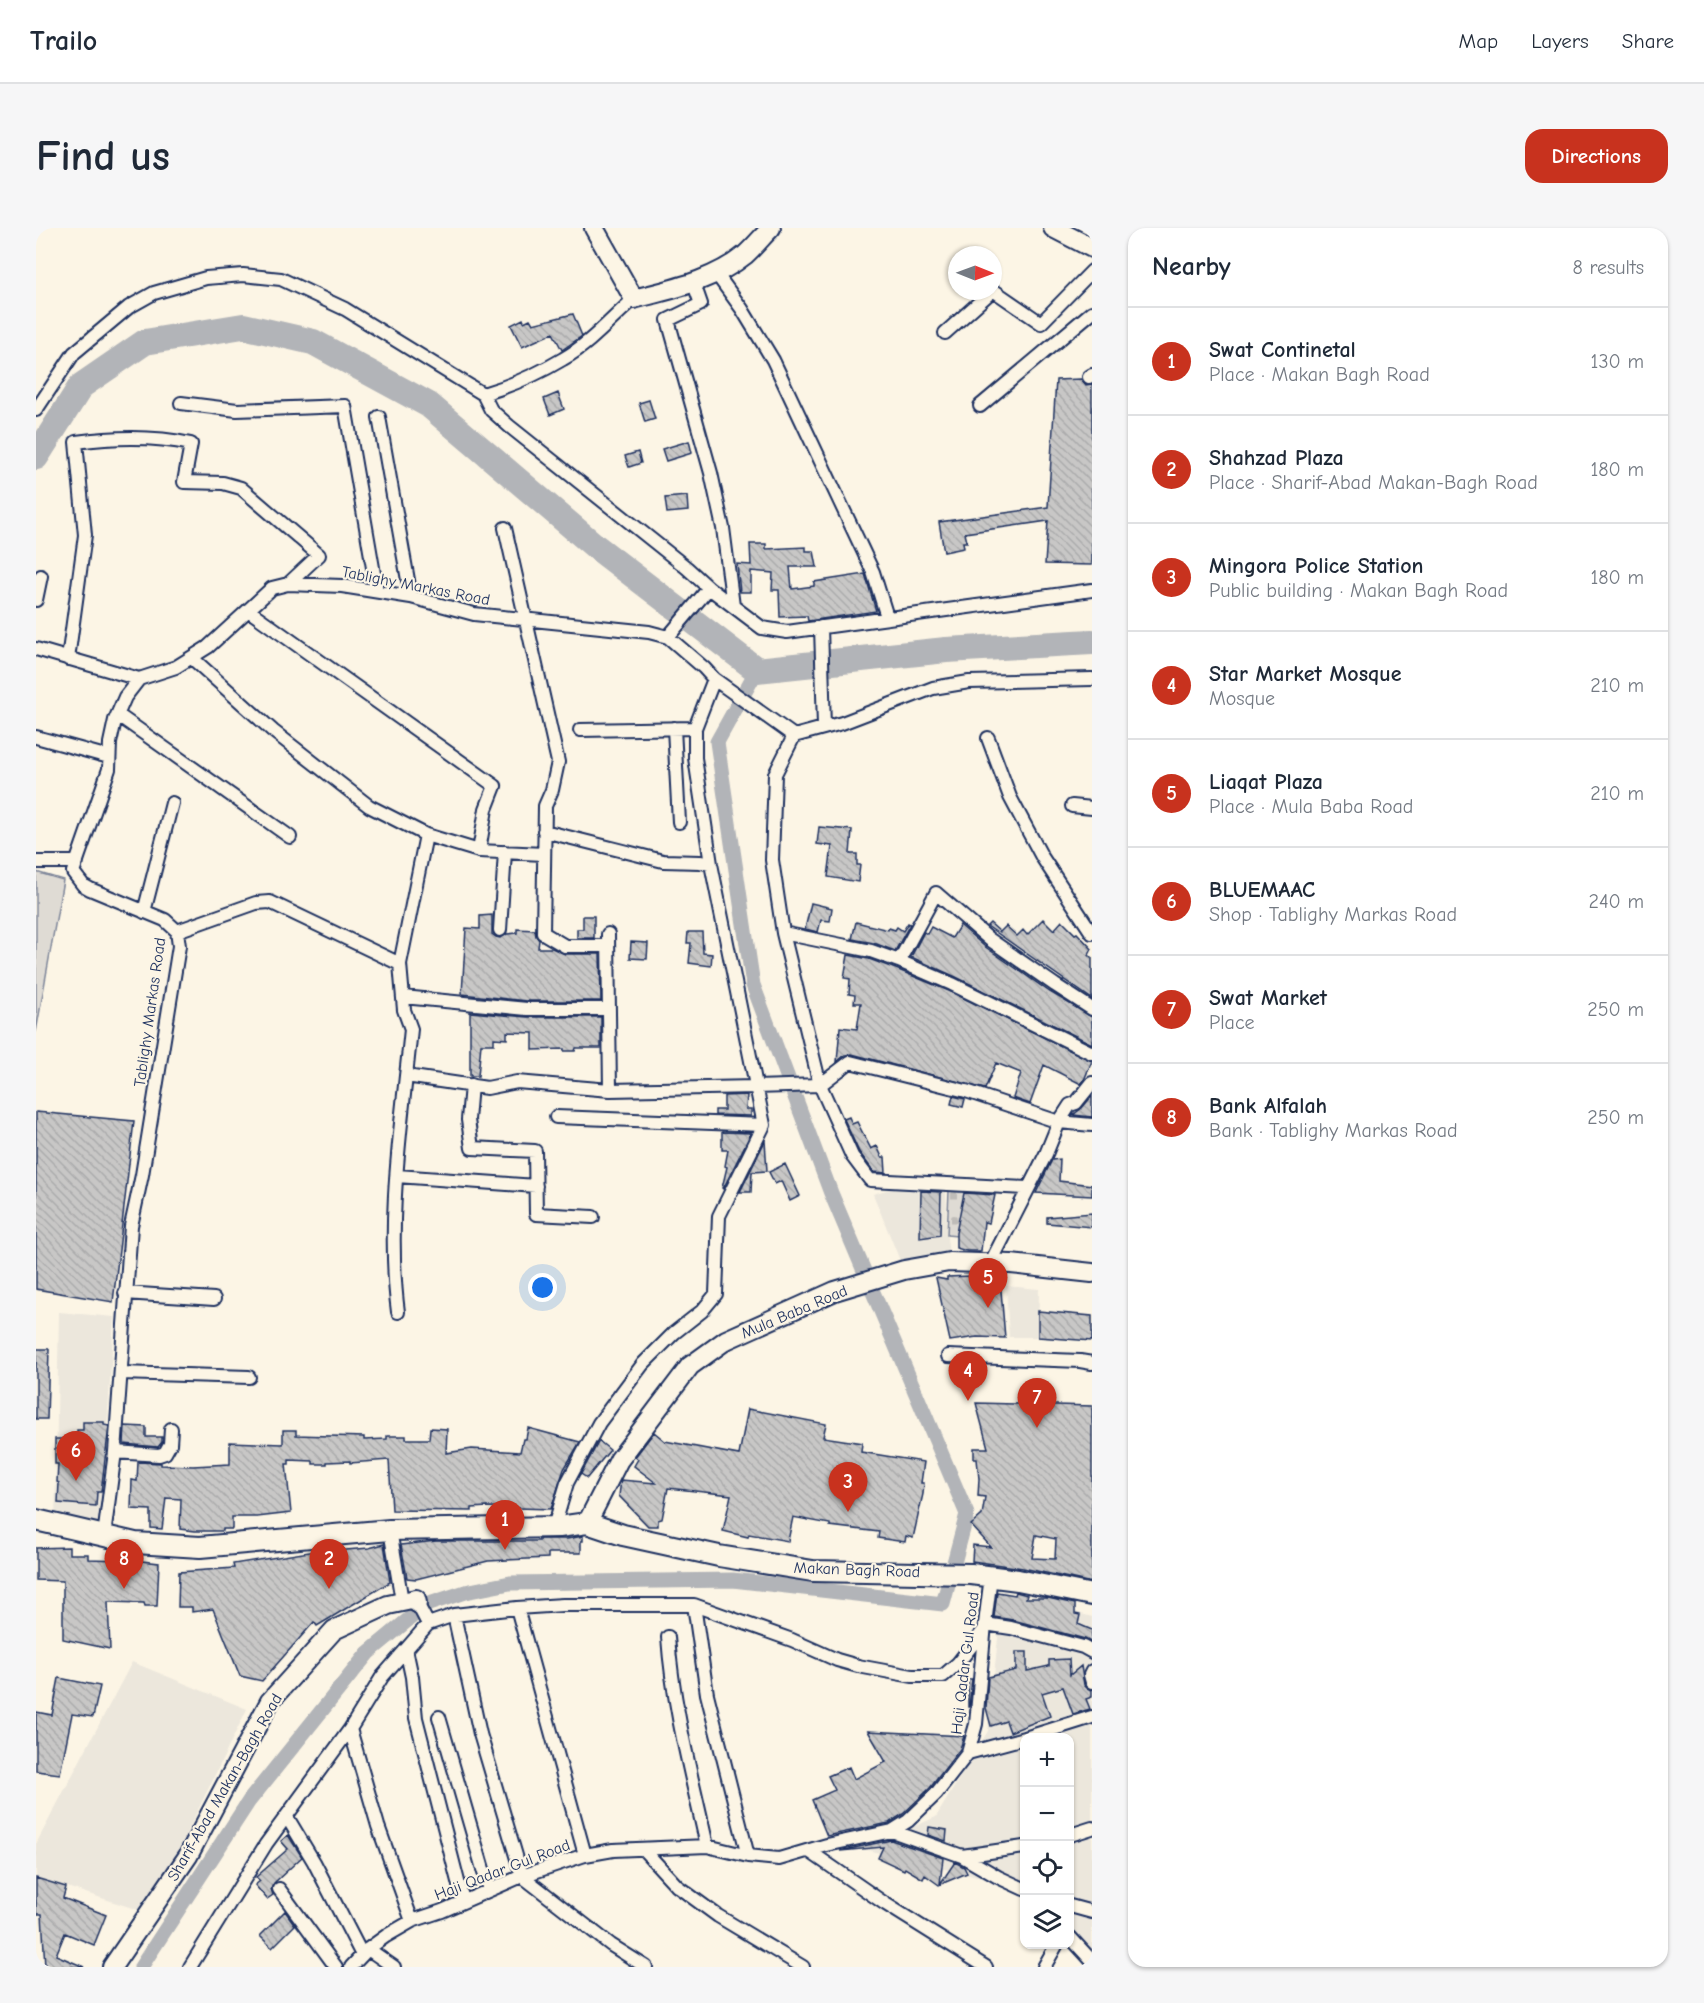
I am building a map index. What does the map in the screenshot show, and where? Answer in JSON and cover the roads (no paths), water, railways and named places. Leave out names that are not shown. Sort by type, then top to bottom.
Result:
[{"type":"main road","points":[[36,1520],[135,1542],[200,1547],[391,1531]]},
{"type":"main road","name":"Makan Bagh Road","points":[[391,1531],[554,1528],[587,1523],[623,1535],[719,1556],[813,1571],[971,1574],[1092,1595]]},
{"type":"main road","points":[[36,1525],[103,1542],[137,1547],[201,1551],[391,1531]]},
{"type":"street","points":[[594,228],[634,299]]},
{"type":"street","points":[[483,394],[502,388],[565,359],[634,299],[694,284],[746,254],[771,228]]},
{"type":"street","points":[[1053,228],[1092,248]]},
{"type":"street","points":[[1002,298],[1041,323],[1092,270]]},
{"type":"street","points":[[715,272],[742,309],[773,360],[873,572],[887,617]]},
{"type":"street","points":[[36,410],[41,390],[74,353],[129,307],[154,293],[207,278],[243,275],[281,279],[345,309],[483,394],[491,410],[509,426],[709,588],[762,628],[788,632],[821,631],[887,617],[1092,590]]},
{"type":"street","points":[[694,284],[701,304],[668,320],[711,473],[723,528],[734,606]]},
{"type":"street","points":[[945,333],[982,300]]},
{"type":"street","points":[[980,406],[1092,312]]},
{"type":"street","points":[[181,403],[237,410],[345,406],[377,591]]},
{"type":"street","points":[[379,417],[411,597]]},
{"type":"street","points":[[68,659],[85,535],[76,442],[135,438],[176,440],[191,444],[184,482],[223,483],[241,488],[319,555],[288,584]]},
{"type":"street","points":[[505,528],[558,762],[552,790],[545,806],[543,933],[565,946],[608,940],[610,1090]]},
{"type":"street","points":[[36,600],[41,576]]},
{"type":"street","name":"Tablighy Markas Road","points":[[139,679],[176,667],[192,658],[208,647],[272,588],[288,584],[342,586],[411,597],[474,614],[649,632],[668,637]]},
{"type":"street","points":[[709,588],[668,637],[714,679],[794,736]]},
{"type":"street","points":[[248,609],[495,786],[486,809],[479,850]]},
{"type":"street","points":[[821,631],[824,724]]},
{"type":"street","points":[[36,649],[139,679],[125,697],[118,715],[110,744],[109,769],[77,862],[36,862]]},
{"type":"street","points":[[192,658],[273,731],[369,806],[426,835],[479,850],[544,854]]},
{"type":"street","points":[[554,1528],[567,1483],[599,1423],[643,1364],[674,1332],[702,1311],[716,1294],[719,1216],[764,1125],[711,864],[695,759],[695,728],[714,679]]},
{"type":"street","points":[[1027,1188],[870,1180],[852,1156],[820,1085],[783,933],[772,860],[776,774],[794,736],[824,724],[842,723],[933,688],[969,682],[1092,679]]},
{"type":"street","points":[[118,715],[290,837]]},
{"type":"street","points":[[674,728],[679,822]]},
{"type":"street","points":[[580,730],[695,728]]},
{"type":"street","points":[[36,737],[109,757]]},
{"type":"street","points":[[987,738],[1010,797],[1037,847],[1092,933]]},
{"type":"street","points":[[144,912],[172,803]]},
{"type":"street","points":[[1072,806],[1092,808]]},
{"type":"street","points":[[544,831],[663,861],[711,864]]},
{"type":"street","points":[[398,1312],[395,1287],[397,1176],[411,1029],[404,1010],[400,964],[426,835]]},
{"type":"street","points":[[500,930],[505,852]]},
{"type":"street","name":"Tablighy Markas Road","points":[[77,862],[73,872],[83,885],[165,920],[177,931],[179,946],[142,1175],[131,1226],[115,1452],[104,1536]]},
{"type":"street","points":[[899,961],[936,893],[989,939],[1092,1009]]},
{"type":"street","points":[[177,931],[256,903],[270,902],[354,947],[400,964]]},
{"type":"street","points":[[783,933],[871,951],[899,961],[952,984],[1092,1053]]},
{"type":"street","points":[[404,997],[527,1009],[609,1009]]},
{"type":"street","points":[[406,1076],[487,1088],[518,1082],[610,1090],[820,1085],[850,1062],[966,1091],[1059,1122],[1092,1125]]},
{"type":"street","points":[[1076,1103],[1092,1083]]},
{"type":"street","points":[[471,1085],[468,1120],[472,1148],[536,1151],[536,1214],[593,1217]]},
{"type":"street","points":[[990,1264],[1046,1154],[1059,1122],[1070,1105],[1092,1104]]},
{"type":"street","points":[[556,1117],[764,1125]]},
{"type":"street","points":[[397,1176],[536,1186]]},
{"type":"street","name":"Mula Baba Road","points":[[587,1523],[619,1460],[690,1366],[726,1340],[835,1291],[904,1270],[949,1262],[1092,1273]]},
{"type":"street","points":[[125,1293],[214,1299]]},
{"type":"street","points":[[948,1356],[1092,1363]]},
{"type":"street","points":[[121,1373],[249,1377]]},
{"type":"street","points":[[115,1452],[159,1455],[165,1453],[170,1444],[171,1429]]},
{"type":"street","points":[[391,1531],[410,1602],[427,1622]]},
{"type":"street","name":"Haji Qadar Gul Road","points":[[351,1967],[365,1952],[386,1936],[412,1921],[442,1911],[522,1876],[585,1855],[612,1850],[707,1846],[748,1856],[779,1859],[892,1831],[908,1821],[936,1794],[968,1752],[976,1724],[984,1627],[991,1576]]},
{"type":"street","name":"Sharif-Abad Makan-Bagh Road","points":[[112,1967],[188,1856],[270,1701],[334,1630],[388,1605],[410,1602]]},
{"type":"street","points":[[190,1967],[266,1844],[350,1729],[382,1677],[427,1622],[454,1615],[562,1605],[694,1605],[792,1640],[837,1660],[912,1676],[943,1676],[958,1663],[984,1627],[1011,1628],[1083,1647],[1092,1652]]},
{"type":"street","points":[[694,1605],[707,1694],[748,1856]]},
{"type":"street","points":[[517,1608],[585,1855]]},
{"type":"street","points":[[454,1615],[480,1734],[522,1876],[611,1945],[646,1967]]},
{"type":"street","points":[[668,1637],[670,1668],[682,1735],[707,1846]]},
{"type":"street","points":[[406,1649],[412,1677],[416,1718],[463,1901]]},
{"type":"street","points":[[1092,1671],[1090,1674],[1092,1682]]},
{"type":"street","points":[[439,1717],[489,1890]]},
{"type":"street","points":[[1041,1733],[1092,1717]]},
{"type":"street","points":[[350,1729],[378,1826],[412,1921]]},
{"type":"street","points":[[968,1752],[1020,1739]]},
{"type":"street","points":[[287,1817],[365,1952],[394,1967]]},
{"type":"street","points":[[1074,1834],[1092,1828]]},
{"type":"street","points":[[892,1831],[962,1856],[998,1877],[1020,1886]]},
{"type":"street","points":[[962,1856],[1020,1848]]},
{"type":"street","points":[[643,1849],[677,1886],[718,1916],[803,1967]]},
{"type":"street","points":[[809,1851],[884,1903],[986,1967]]},
{"type":"street","points":[[279,1889],[336,1967]]},
{"type":"street","points":[[1074,1907],[1092,1912]]},
{"type":"street","points":[[1074,1941],[1092,1961]]},
{"type":"street","points":[[1044,1967],[1054,1949]]},
{"type":"waterway","points":[[36,457],[81,386],[145,342],[243,326],[313,342],[429,405],[595,546],[757,670],[946,650],[1092,642]]},
{"type":"waterway","points":[[141,1967],[249,1801],[368,1653],[426,1605],[465,1592],[510,1583],[733,1580],[943,1604],[967,1514],[831,1193],[753,985],[717,742],[757,670]]},
{"type":"place","name":"Liaqat Plaza","points":[[988,1308]]},
{"type":"place","name":"Star Market Mosque","points":[[968,1401]]},
{"type":"place","name":"Swat Market","points":[[1037,1428]]},
{"type":"place","name":"BLUEMAAC","points":[[76,1481]]},
{"type":"place","name":"Mingora Police Station","points":[[848,1512]]},
{"type":"place","name":"Swat Continetal","points":[[505,1550]]},
{"type":"place","name":"Bank Alfalah","points":[[124,1589]]},
{"type":"place","name":"Shahzad Plaza","points":[[329,1589]]}]
